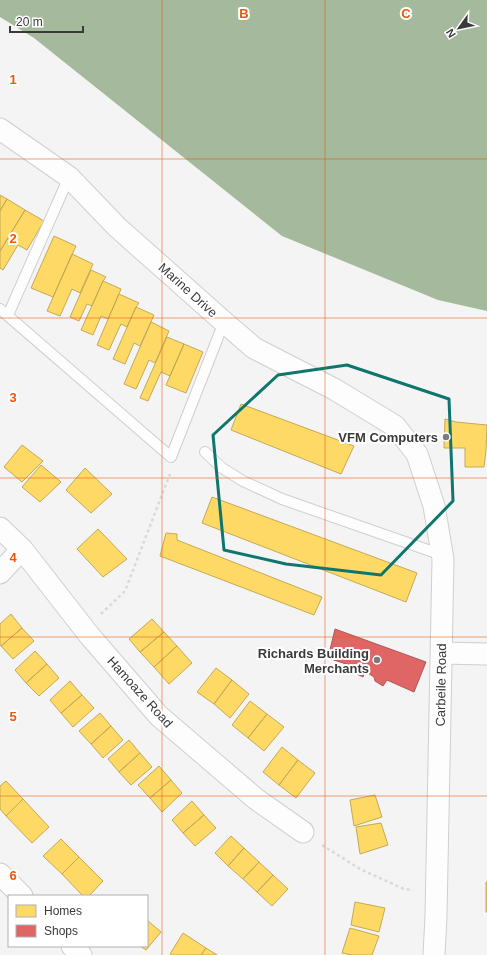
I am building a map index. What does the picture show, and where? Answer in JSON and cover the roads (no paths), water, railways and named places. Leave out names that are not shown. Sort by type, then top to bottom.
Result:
[{"type":"street","name":"Marine Drive","points":[[0,129],[69,177],[117,227],[254,348],[334,389],[395,426]]},
{"type":"street","name":"Carbeile Road","points":[[395,426],[417,454],[434,506],[443,559],[434,955]]},
{"type":"street","name":"Hamoaze Road","points":[[0,528],[22,549],[85,630],[158,716],[256,799],[303,832]]},
{"type":"street","points":[[0,573],[22,549]]},
{"type":"street","points":[[442,653],[487,654]]},
{"type":"street","points":[[0,874],[21,895]]},
{"type":"street","points":[[73,947],[81,955]]},
{"type":"lane","points":[[69,177],[4,312],[171,457],[224,322]]},
{"type":"lane","points":[[205,452],[222,468],[243,481],[282,499],[442,556]]},
{"type":"place","name":"VFM Computers","points":[[446,437]]},
{"type":"place","name":"Richards Building Merchants","points":[[377,660]]}]
